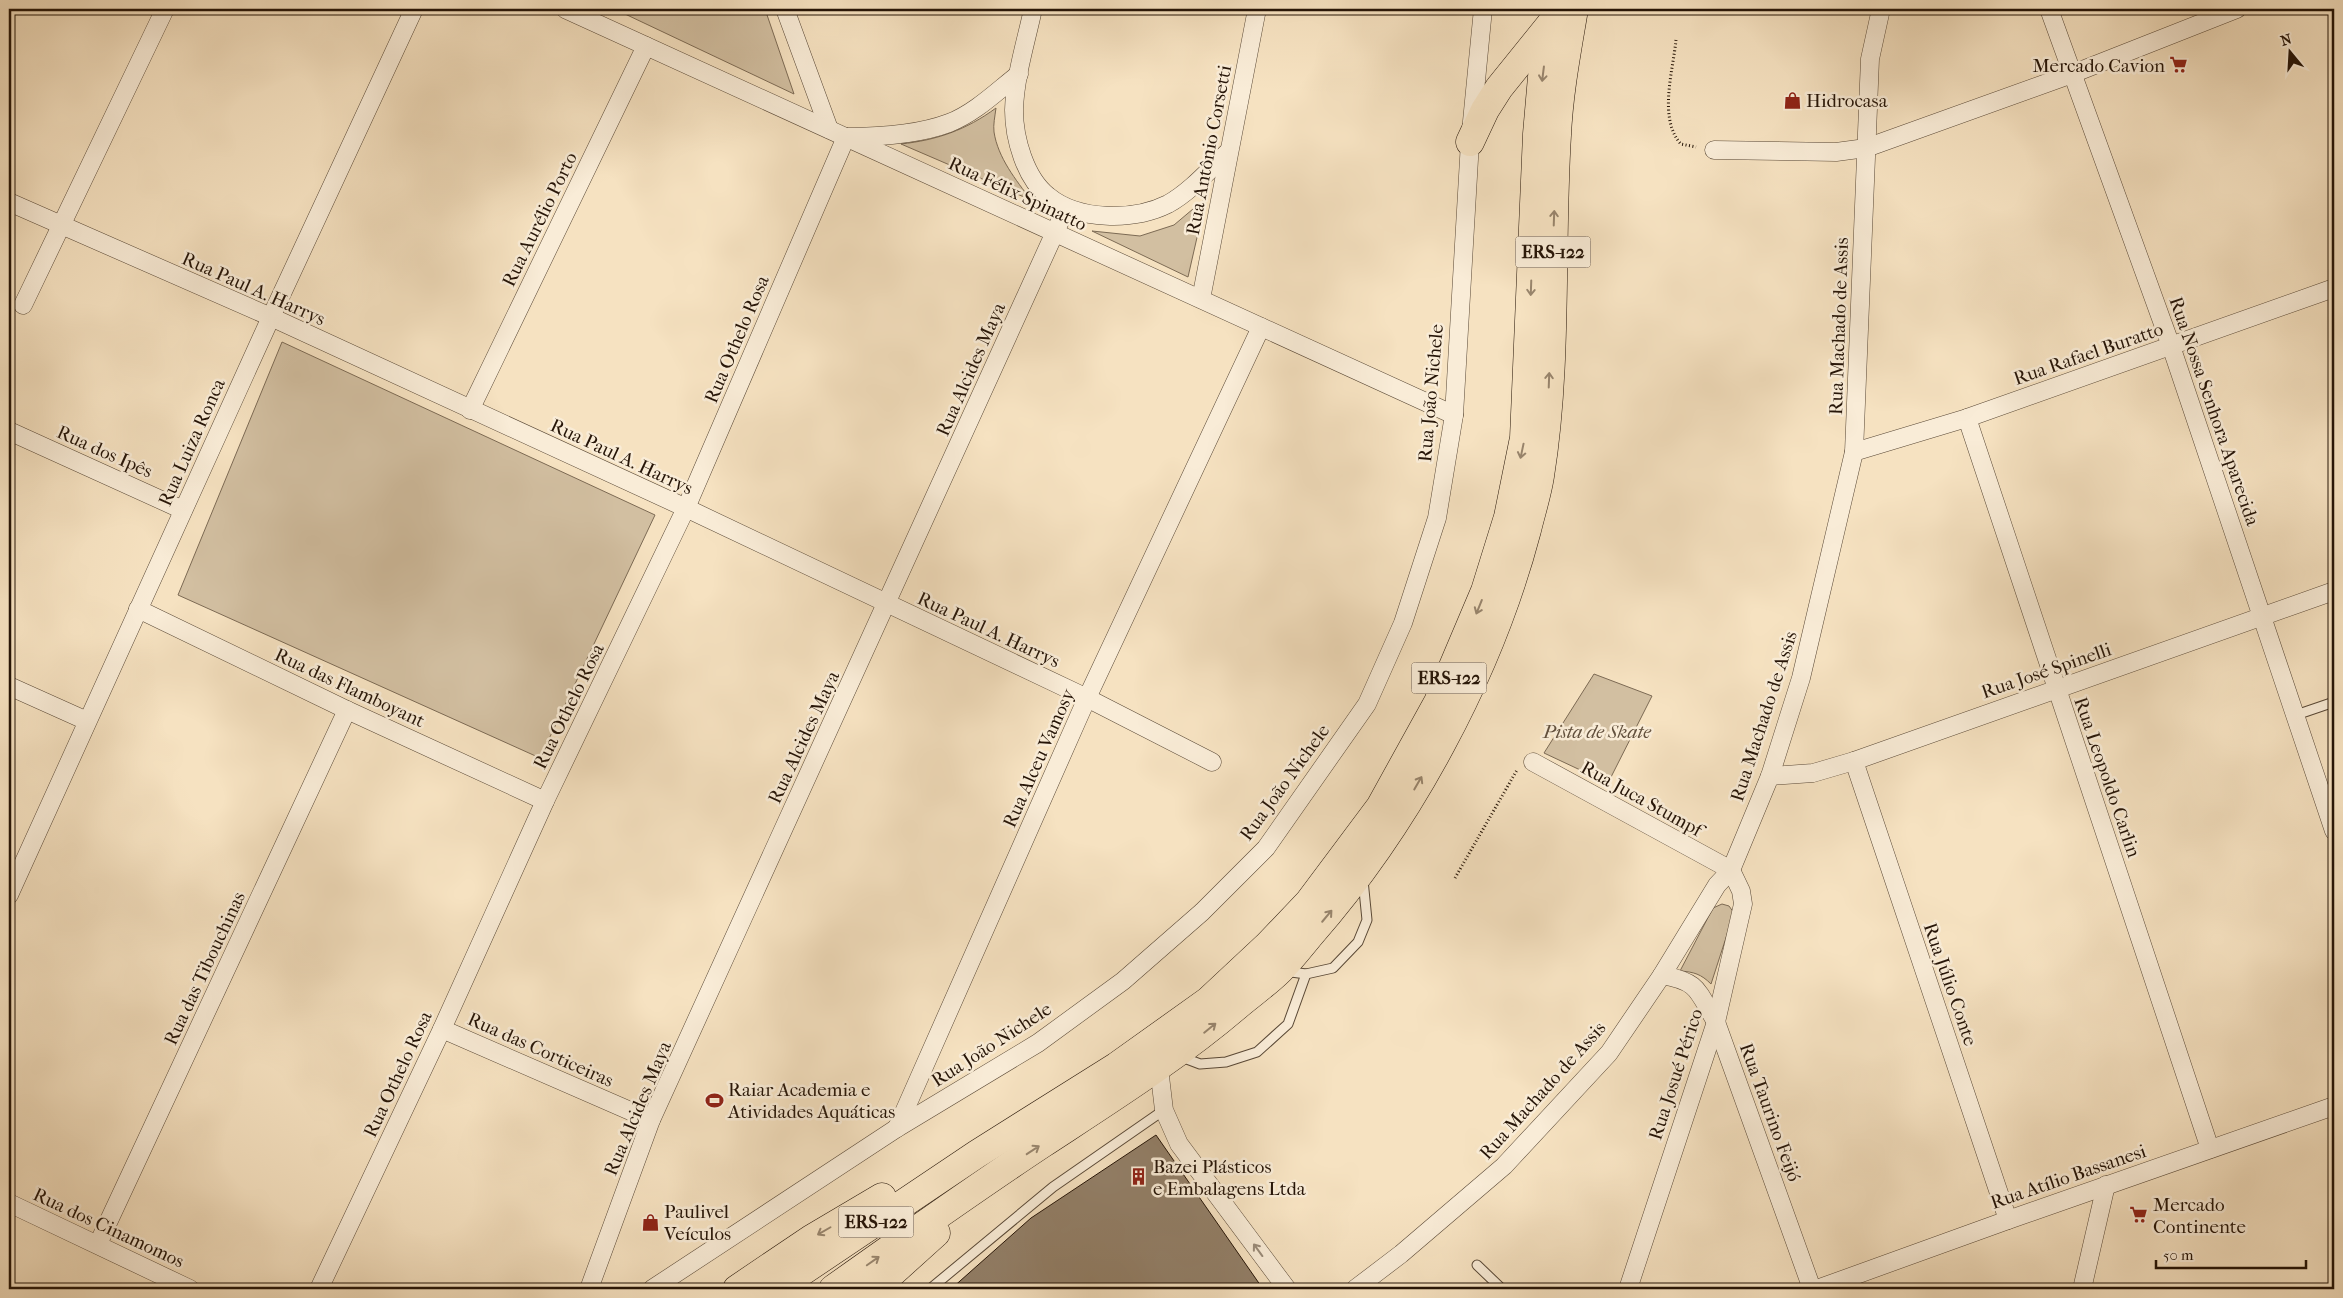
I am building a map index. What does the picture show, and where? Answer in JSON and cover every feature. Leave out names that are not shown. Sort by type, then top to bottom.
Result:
[{"type":"highway","name":"ERS-122","points":[[833,1289],[992,1177],[1168,1061],[1279,971],[1361,873],[1402,811],[1430,762],[1488,648],[1514,578],[1540,482],[1547,429],[1549,386],[1556,133],[1562,75],[1574,9]]},
{"type":"highway","points":[[1470,142],[1485,110],[1499,88],[1552,17]]},
{"type":"highway","name":"ERS-122","points":[[776,1289],[977,1154],[1117,1066],[1208,1001],[1269,944],[1309,902],[1380,807],[1438,702],[1485,591],[1508,517],[1524,438],[1537,134],[1542,77],[1552,17]]},
{"type":"highway","points":[[737,1289],[811,1239],[898,1188],[977,1154]]},
{"type":"highway","points":[[874,1289],[916,1253],[992,1177]]},
{"type":"street","points":[[23,305],[165,9]]},
{"type":"street","name":"Rua Luiza Ronca","points":[[9,895],[271,318],[414,9]]},
{"type":"street","name":"Rua Félix Spinatto","points":[[565,9],[1454,415]]},
{"type":"street","points":[[785,9],[829,129]]},
{"type":"street","points":[[1021,9],[1029,28]]},
{"type":"street","points":[[1033,9],[1019,74],[1014,110],[1018,140],[1029,172],[1047,196],[1066,208],[1095,216],[1131,215],[1167,204],[1189,188],[1228,152]]},
{"type":"street","name":"Rua Antônio Corsetti","points":[[1201,299],[1257,9]]},
{"type":"street","name":"Rua João Nichele","points":[[652,1289],[897,1128],[1038,1042],[1122,981],[1202,912],[1266,848],[1367,704],[1403,623],[1437,518],[1454,415],[1470,142],[1483,9]]},
{"type":"street","name":"Rua Machado de Assis","points":[[1355,1289],[1401,1254],[1504,1166],[1609,1053],[1662,975],[1708,899],[1730,870],[1770,776],[1801,678],[1854,452],[1870,59],[1882,9]]},
{"type":"street","name":"Rua Nossa Senhora Aparecida","points":[[2049,9],[2172,346],[2334,831]]},
{"type":"street","points":[[1714,150],[1836,152],[1866,148],[2072,74],[2238,9]]},
{"type":"street","name":"Rua Aurélio Porto","points":[[470,410],[646,46]]},
{"type":"street","points":[[846,137],[876,137],[949,123],[973,110],[1019,74]]},
{"type":"street","name":"Rua Othelo Rosa","points":[[319,1289],[442,1029],[546,801],[686,508],[846,137]]},
{"type":"street","name":"Rua Paul A. Harrys","points":[[9,202],[271,318],[686,508],[887,605],[1087,698],[1212,762]]},
{"type":"street","name":"Rua Alcides Maya","points":[[589,1289],[651,1120],[887,605],[1066,208]]},
{"type":"street","name":"Rua Rafael Buratto","points":[[1854,452],[1967,418],[2334,288]]},
{"type":"street","name":"Rua Alceu Vamosy","points":[[897,1128],[1087,698],[1262,327]]},
{"type":"street","name":"Rua Leopoldo Carlin","points":[[1967,418],[2210,1149]]},
{"type":"street","name":"Rua dos Ipês","points":[[9,431],[184,510]]},
{"type":"street","name":"Rua José Spinelli","points":[[1770,776],[1812,773],[1854,761],[2334,591]]},
{"type":"street","name":"Rua das Flamboyant","points":[[138,609],[347,710],[546,801]]},
{"type":"street","points":[[9,686],[87,722]]},
{"type":"street","name":"Rua das Tibouchinas","points":[[98,1244],[347,710]]},
{"type":"street","name":"Rua Júlio Conte","points":[[1854,761],[2008,1220]]},
{"type":"street","name":"Rua Juca Stumpf","points":[[1533,762],[1730,870]]},
{"type":"street","name":"Rua Josué Périco","points":[[1628,1289],[1716,1022],[1743,904],[1741,891],[1730,870]]},
{"type":"street","name":"Rua Taurino Feijó","points":[[1662,975],[1682,978],[1693,984],[1716,1022],[1812,1289]]},
{"type":"street","name":"Rua das Corticeiras","points":[[442,1029],[651,1120]]},
{"type":"street","points":[[1168,1061],[1164,1110],[1180,1144],[1287,1289]]},
{"type":"street","name":"Rua Atílio Bassanesi","points":[[1817,1289],[2106,1185],[2334,1106]]},
{"type":"street","points":[[2082,1289],[2106,1185]]},
{"type":"street","name":"Rua dos Cinamomos","points":[[9,1203],[190,1289]]},
{"type":"lane","points":[[2296,715],[2334,702]]},
{"type":"lane","points":[[1279,971],[1306,974],[1333,968],[1358,942],[1367,920],[1361,873]]},
{"type":"lane","points":[[1168,1061],[1200,1064],[1226,1062],[1257,1052],[1288,1024],[1306,974]]},
{"type":"lane","points":[[930,1289],[1053,1187],[1164,1110]]},
{"type":"lane","points":[[1477,1265],[1502,1289]]},
{"type":"path","points":[[1676,40],[1670,95],[1672,129],[1681,144],[1714,150]]},
{"type":"path","points":[[1455,878],[1519,768],[1533,762]]},
{"type":"green space","points":[[643,9],[765,9],[794,94],[625,14]]},
{"type":"green space","points":[[996,108],[994,129],[999,151],[1019,185],[1031,200],[901,144],[927,140],[951,133],[985,116]]},
{"type":"green space","points":[[1206,198],[1188,277],[1092,231],[1140,236],[1174,225]]},
{"type":"green space","points":[[282,342],[655,515],[540,758],[178,595]]},
{"type":"green space","name":"Pista de Skate","points":[[1594,674],[1652,696],[1608,783],[1544,753]]},
{"type":"green space","points":[[1722,904],[1729,906],[1734,913],[1711,984],[1697,974],[1680,971],[1713,908]]},
{"type":"building","name":"Bazei Plásticos e Embalagens Ltda","points":[[1156,1135],[1263,1289],[951,1289],[1031,1218]]},
{"type":"place","name":"Mercado Cavion","points":[[2179,65]]},
{"type":"place","name":"Hidrocasa","points":[[1792,100]]},
{"type":"place","name":"Raiar Academia e Atividades Aquáticas","points":[[714,1100]]},
{"type":"place","name":"Bazei Plásticos e Embalagens Ltda","points":[[1139,1177]]},
{"type":"place","name":"Mercado Continente","points":[[2139,1215]]},
{"type":"place","name":"Paulivel Veículos","points":[[650,1222]]}]
